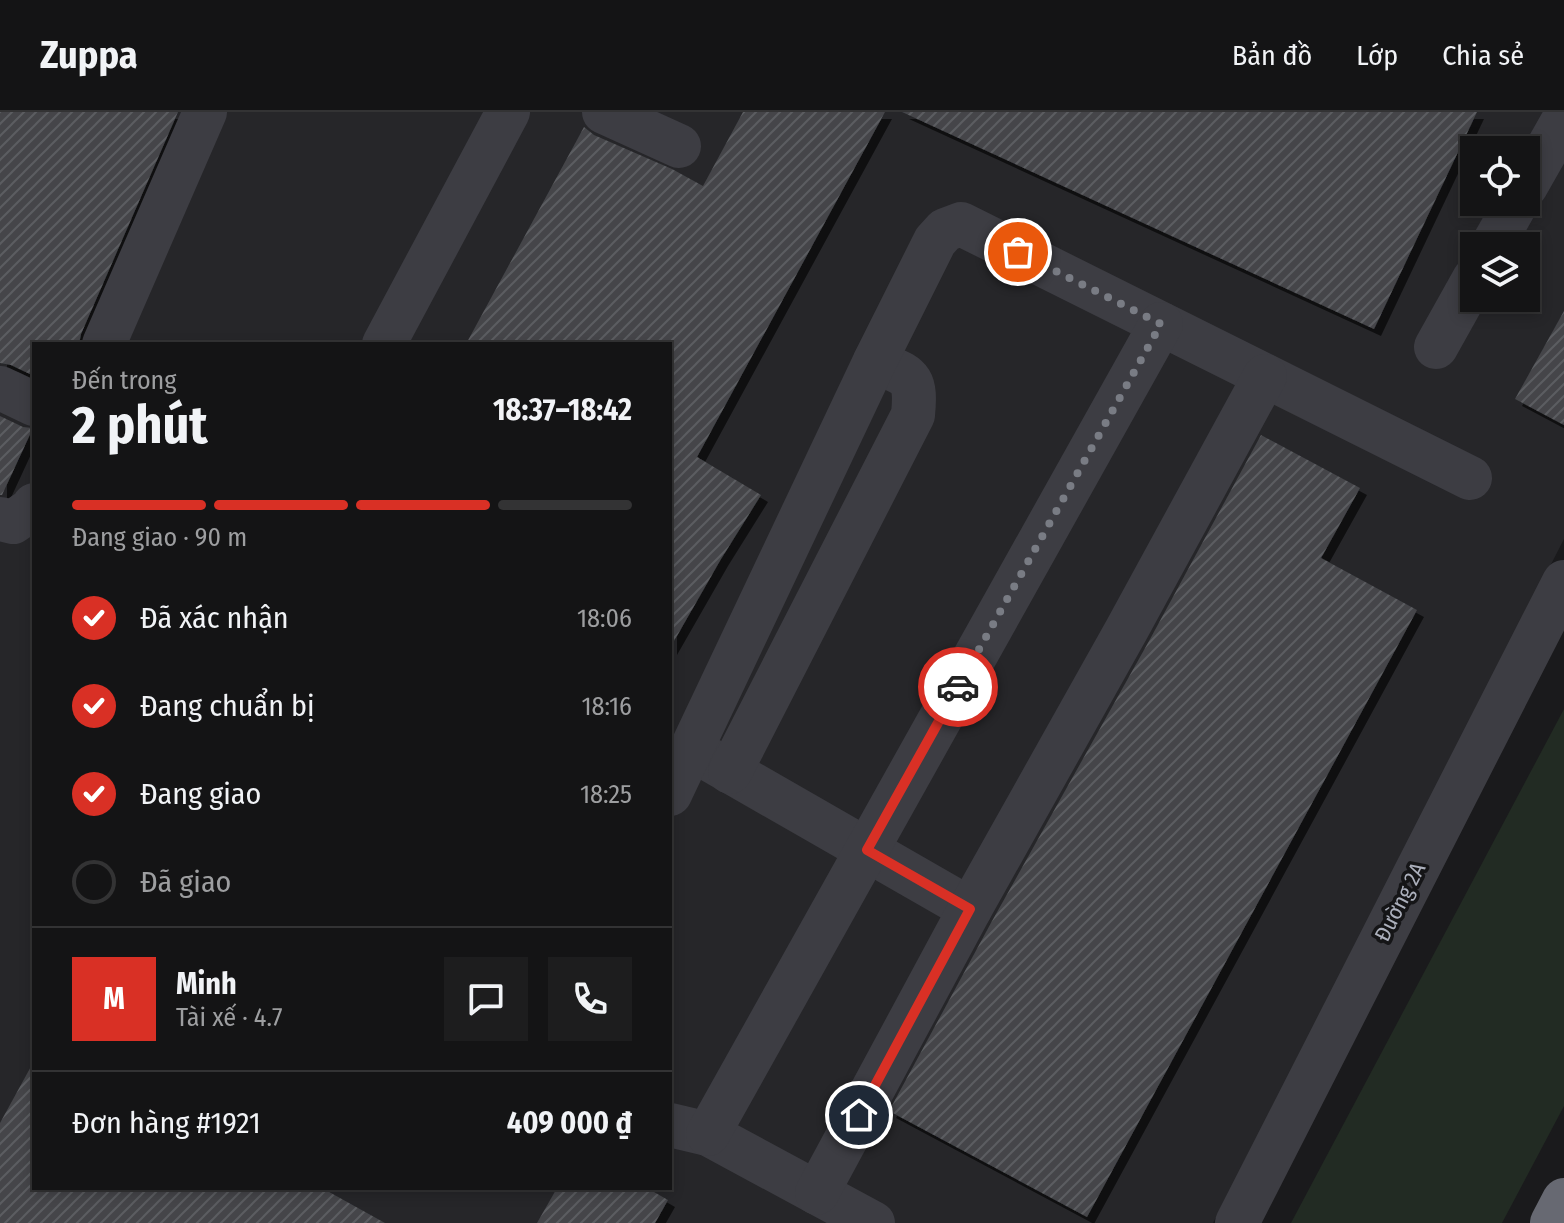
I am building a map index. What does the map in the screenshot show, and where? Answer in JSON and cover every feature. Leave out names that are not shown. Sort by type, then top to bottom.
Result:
[{"type":"highway","points":[[1552,1223],[1564,1200]]},
{"type":"street","points":[[105,342],[205,112]]},
{"type":"street","points":[[385,342],[508,112]]},
{"type":"street","points":[[604,112],[679,146]]},
{"type":"street","points":[[1540,161],[1564,119]]},
{"type":"street","points":[[672,785],[681,743],[935,241],[945,230],[961,224],[1470,478]]},
{"type":"street","points":[[1436,347],[1460,304]]},
{"type":"street","points":[[873,1223],[689,1129],[867,850],[1161,324]]},
{"type":"street","points":[[730,772],[913,415],[915,392],[908,377],[875,361]]},
{"type":"street","points":[[817,1193],[1265,376]]},
{"type":"street","points":[[0,388],[32,403]]},
{"type":"street","points":[[0,519],[13,522],[32,509]]},
{"type":"street","name":"Đường 2A","points":[[1237,1223],[1564,582]]},
{"type":"street","points":[[681,743],[970,909]]},
{"type":"shaded area","points":[[0,112],[1564,112],[1564,539],[1213,1223],[0,1223]]},
{"type":"shaded area","points":[[1564,709],[1564,1106],[1502,1223],[1291,1223]]},
{"type":"building","points":[[0,112],[178,112],[79,342],[32,342],[32,375],[0,363]]},
{"type":"building","points":[[743,112],[885,112],[697,457],[761,495],[672,645],[672,342],[467,342],[584,127],[594,135],[703,186]]},
{"type":"building","points":[[902,112],[1477,112],[1466,136],[1460,136],[1460,148],[1374,329]]},
{"type":"building","points":[[1564,311],[1564,425],[1515,399]]},
{"type":"building","points":[[0,416],[32,430],[0,495]]},
{"type":"building","points":[[1261,435],[1360,488],[1321,558],[1417,610],[1087,1217],[889,1111]]},
{"type":"building","points":[[32,1065],[32,1190],[326,1190],[385,1223],[0,1223],[0,1123]]},
{"type":"building","points":[[556,1190],[650,1190],[668,1200],[655,1223],[537,1223]]},
{"type":"way so far","points":[[958,687],[1161,324],[1018,252]]},
{"type":"route","points":[[859,1115],[970,909],[867,850],[958,687]]}]
